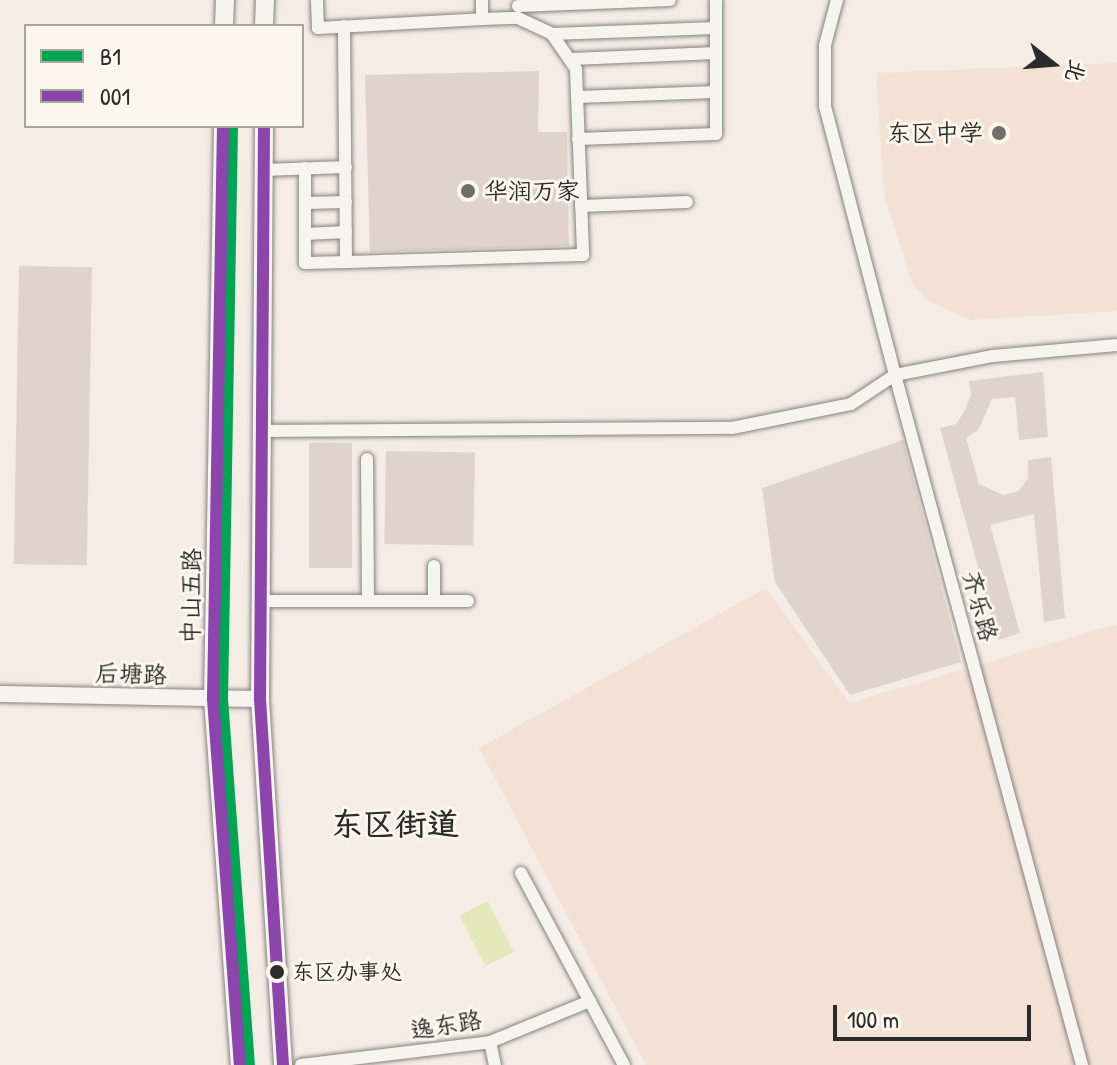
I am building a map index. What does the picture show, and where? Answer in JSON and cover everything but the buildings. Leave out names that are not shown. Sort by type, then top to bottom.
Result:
[{"type":"main road","points":[[224,24],[225,0]]},
{"type":"main road","points":[[264,24],[265,0]]},
{"type":"main road","name":"中山五路","points":[[223,128],[213,699],[240,1065]]},
{"type":"main road","points":[[264,128],[260,699],[283,1065]]},
{"type":"street","points":[[317,0],[318,28],[482,19],[518,8],[670,0]]},
{"type":"street","points":[[482,0],[482,19]]},
{"type":"street","points":[[578,139],[716,134],[716,0]]},
{"type":"street","name":"齐乐路","points":[[837,0],[825,45],[825,106],[1082,1065]]},
{"type":"street","points":[[305,168],[305,263],[583,255],[577,97],[572,59],[552,34],[518,8]]},
{"type":"street","points":[[344,26],[346,262]]},
{"type":"street","points":[[552,34],[716,28]]},
{"type":"street","points":[[572,59],[716,53]]},
{"type":"street","points":[[577,97],[716,92]]},
{"type":"street","points":[[263,170],[346,167]]},
{"type":"street","points":[[305,203],[346,202]]},
{"type":"street","points":[[581,206],[687,202]]},
{"type":"street","points":[[305,234],[346,232]]},
{"type":"street","points":[[262,431],[732,428],[851,404],[895,375],[993,356],[1117,345]]},
{"type":"street","points":[[367,459],[368,601]]},
{"type":"street","points":[[434,566],[434,601]]},
{"type":"street","points":[[261,601],[468,601]]},
{"type":"street","name":"后塘路","points":[[0,694],[260,699]]},
{"type":"street","points":[[521,873],[624,1065]]},
{"type":"street","name":"逸东路","points":[[301,1065],[490,1042],[590,1001]]},
{"type":"street","points":[[490,1042],[495,1065]]},
{"type":"street","points":[[363,1058],[386,1065]]},
{"type":"shaded area","name":"东区中学","points":[[1117,63],[1117,311],[971,320],[930,302],[913,286],[884,194],[876,73]]},
{"type":"shaded area","points":[[766,588],[849,703],[1117,624],[1117,1065],[646,1065],[479,748]]},
{"type":"green space","points":[[488,901],[514,952],[485,966],[459,916]]},
{"type":"transit line","name":"001","points":[[223,128],[213,699],[240,1065]]},
{"type":"transit line","name":"B1","points":[[232,128],[222,699],[249,1065]]},
{"type":"transit line","name":"001","points":[[264,128],[260,699],[283,1065]]},
{"type":"place","name":"东区中学","points":[[999,133]]},
{"type":"place","name":"华润万家","points":[[468,191]]},
{"type":"place","name":"东区办事处","points":[[277,972]]},
{"type":"district","name":"东区街道","points":[[395,824]]}]
